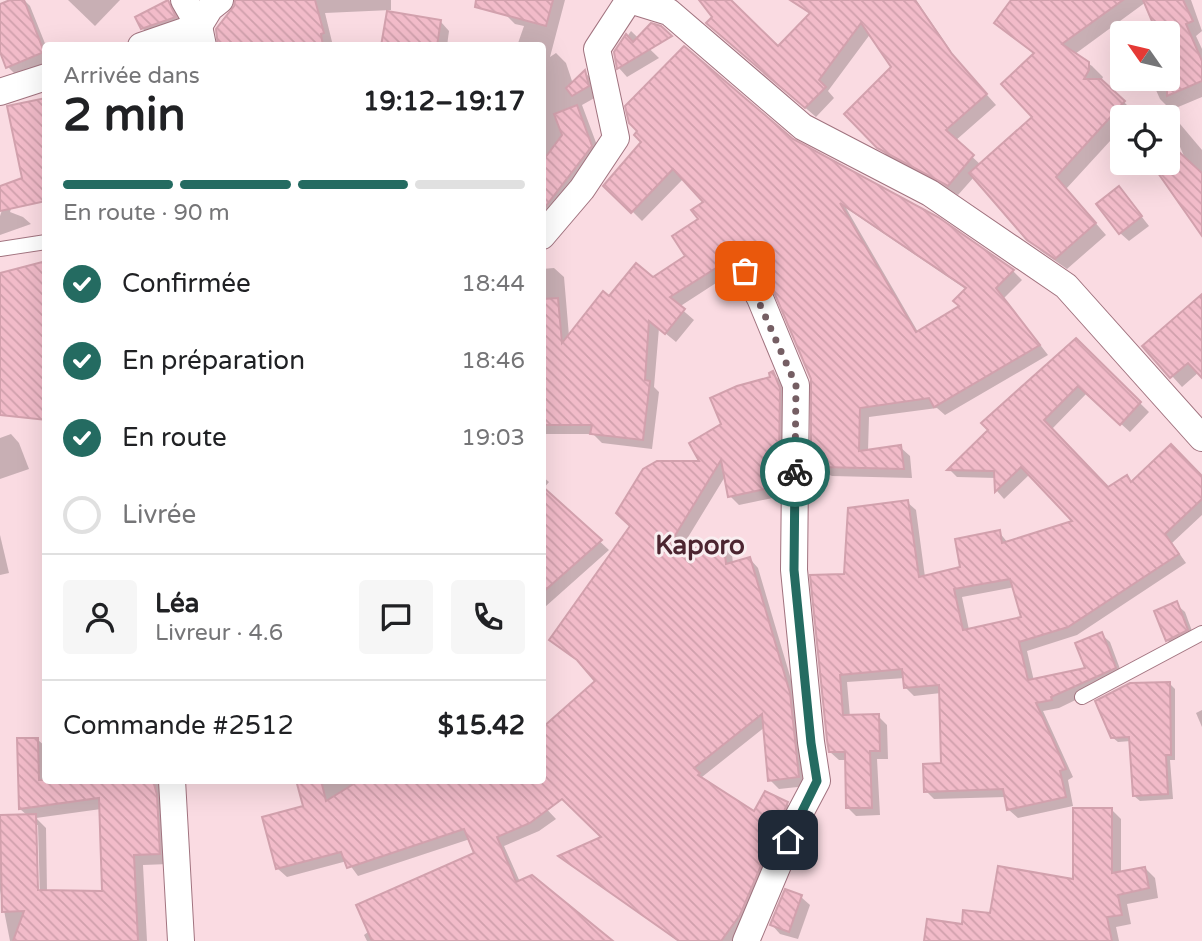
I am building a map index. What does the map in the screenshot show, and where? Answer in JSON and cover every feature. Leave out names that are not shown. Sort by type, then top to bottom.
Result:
[{"type":"street","points":[[184,0],[201,36]]},
{"type":"street","points":[[201,36],[210,8],[220,0]]},
{"type":"street","points":[[546,231],[582,189],[615,138],[597,49],[629,0],[675,6],[803,127],[930,193],[1066,286],[1202,438]]},
{"type":"street","points":[[165,42],[201,36]]},
{"type":"street","points":[[0,92],[42,78]]},
{"type":"street","points":[[745,271],[796,385],[794,570],[817,781],[799,815],[746,941]]},
{"type":"street","points":[[172,784],[181,941]]},
{"type":"lane","points":[[0,248],[42,243]]},
{"type":"lane","points":[[1082,697],[1202,633]]},
{"type":"building","points":[[10,0],[24,0],[42,53],[6,68],[0,52],[0,4]]},
{"type":"building","points":[[168,0],[176,17],[141,29],[135,17]]},
{"type":"building","points":[[235,0],[315,0],[324,33],[321,34],[322,42],[218,42],[216,29],[234,6]]},
{"type":"building","points":[[476,0],[553,0],[546,26],[475,7]]},
{"type":"building","points":[[699,0],[731,0],[778,46],[810,13],[790,0],[915,0],[952,54],[987,94],[946,130],[974,155],[948,186],[877,148],[844,114],[891,67],[861,23],[819,80],[826,87],[805,108],[706,23],[712,17]]},
{"type":"building","points":[[1011,0],[1123,0],[1062,44],[1089,62],[1089,70],[1084,79],[1101,79],[1110,87],[1110,91],[1114,91],[1125,101],[1121,105],[1110,105],[1110,118],[1056,177],[1096,223],[1055,259],[1027,240],[969,173],[1032,117],[1001,84],[1034,53],[994,23]]},
{"type":"building","points":[[1143,0],[1183,0],[1193,21],[1186,24],[1202,61],[1202,81],[1180,90],[1180,21],[1152,21]]},
{"type":"building","points":[[387,11],[441,20],[438,42],[382,42]]},
{"type":"building","points":[[651,23],[661,26],[672,36],[617,69],[614,52],[626,34],[633,42]]},
{"type":"building","points":[[684,46],[793,139],[938,217],[1014,270],[996,288],[1040,345],[934,407],[929,398],[860,408],[859,451],[901,445],[904,469],[821,467],[821,463],[811,463],[811,379],[759,263],[740,253],[670,297],[685,309],[665,334],[649,321],[645,380],[650,381],[643,440],[590,434],[592,425],[546,425],[546,299],[558,298],[562,343],[603,291],[609,296],[636,263],[653,277],[685,256],[672,236],[698,219],[691,210],[703,202],[673,169],[631,213],[603,186],[641,142],[634,135],[637,131],[629,123],[625,106]],"holes":[[[840,203],[966,288],[953,301],[959,306],[916,332]]]},
{"type":"building","points":[[585,70],[589,86],[572,96],[566,88]]},
{"type":"building","points":[[42,99],[42,202],[0,211],[0,186],[22,178],[7,106]]},
{"type":"building","points":[[577,105],[592,146],[546,206],[546,157],[562,135],[554,114]]},
{"type":"building","points":[[1180,153],[1202,173],[1202,236],[1159,175],[1180,175]]},
{"type":"building","points":[[1119,186],[1142,216],[1119,234],[1096,204]]},
{"type":"building","points":[[42,262],[42,420],[0,415],[0,273]]},
{"type":"building","points":[[1202,294],[1202,378],[1188,363],[1170,378],[1142,346]]},
{"type":"building","points":[[1076,338],[1141,402],[1120,425],[1078,386],[1044,420],[1108,487],[1127,475],[1131,482],[1171,444],[1202,476],[1202,499],[1165,534],[1179,554],[1068,627],[1019,642],[1028,680],[1085,668],[1075,643],[1102,632],[1116,668],[1051,697],[1052,700],[1036,703],[1066,769],[1060,771],[1066,797],[1007,810],[1003,789],[924,792],[923,764],[941,763],[939,685],[904,688],[902,669],[840,675],[843,715],[879,714],[880,751],[870,751],[872,808],[846,808],[845,752],[829,752],[827,740],[810,575],[844,574],[848,508],[908,500],[919,577],[960,567],[955,539],[1000,530],[1002,543],[1072,521],[1021,467],[995,492],[994,471],[947,470],[988,430],[981,423]],"holes":[[[1010,579],[1021,617],[963,630],[954,589]]]},
{"type":"building","points":[[773,371],[780,388],[779,464],[770,464],[774,487],[728,497],[721,460],[665,552],[724,544],[726,564],[750,557],[790,693],[799,777],[768,781],[762,714],[694,768],[700,773],[698,775],[754,811],[765,791],[788,802],[740,915],[721,941],[679,941],[558,856],[601,837],[562,799],[530,823],[497,837],[516,882],[532,875],[613,941],[372,941],[356,905],[474,853],[464,829],[347,868],[341,852],[276,869],[262,817],[303,806],[297,784],[322,784],[326,801],[354,784],[546,784],[546,724],[595,681],[577,660],[549,640],[630,526],[616,513],[643,469],[657,461],[699,461],[689,443],[721,424],[710,398],[737,386],[770,377],[769,373]]},
{"type":"building","points":[[546,490],[602,540],[546,589]]},
{"type":"building","points":[[1177,601],[1188,630],[1166,641],[1154,611]]},
{"type":"building","points":[[1170,682],[1171,755],[1166,755],[1168,794],[1133,796],[1129,737],[1111,738],[1095,701],[1130,683]]},
{"type":"building","points":[[17,738],[38,738],[39,780],[42,780],[42,784],[154,784],[160,854],[134,855],[138,941],[13,941],[24,911],[2,912],[0,815],[36,814],[38,890],[102,891],[99,798],[19,809]]},
{"type":"building","points":[[1073,808],[1112,808],[1112,873],[1145,867],[1149,888],[1118,895],[1122,915],[1107,917],[1112,941],[924,941],[927,919],[962,924],[963,910],[990,913],[998,866],[1073,879]]},
{"type":"building","points":[[785,889],[802,895],[789,932],[770,925]]},
{"type":"way so far","points":[[745,271],[760,298],[796,385],[795,472]]},
{"type":"district","name":"Kaporo","points":[[700,545]]},
{"type":"route","points":[[788,840],[817,781],[794,570],[795,472]]}]
